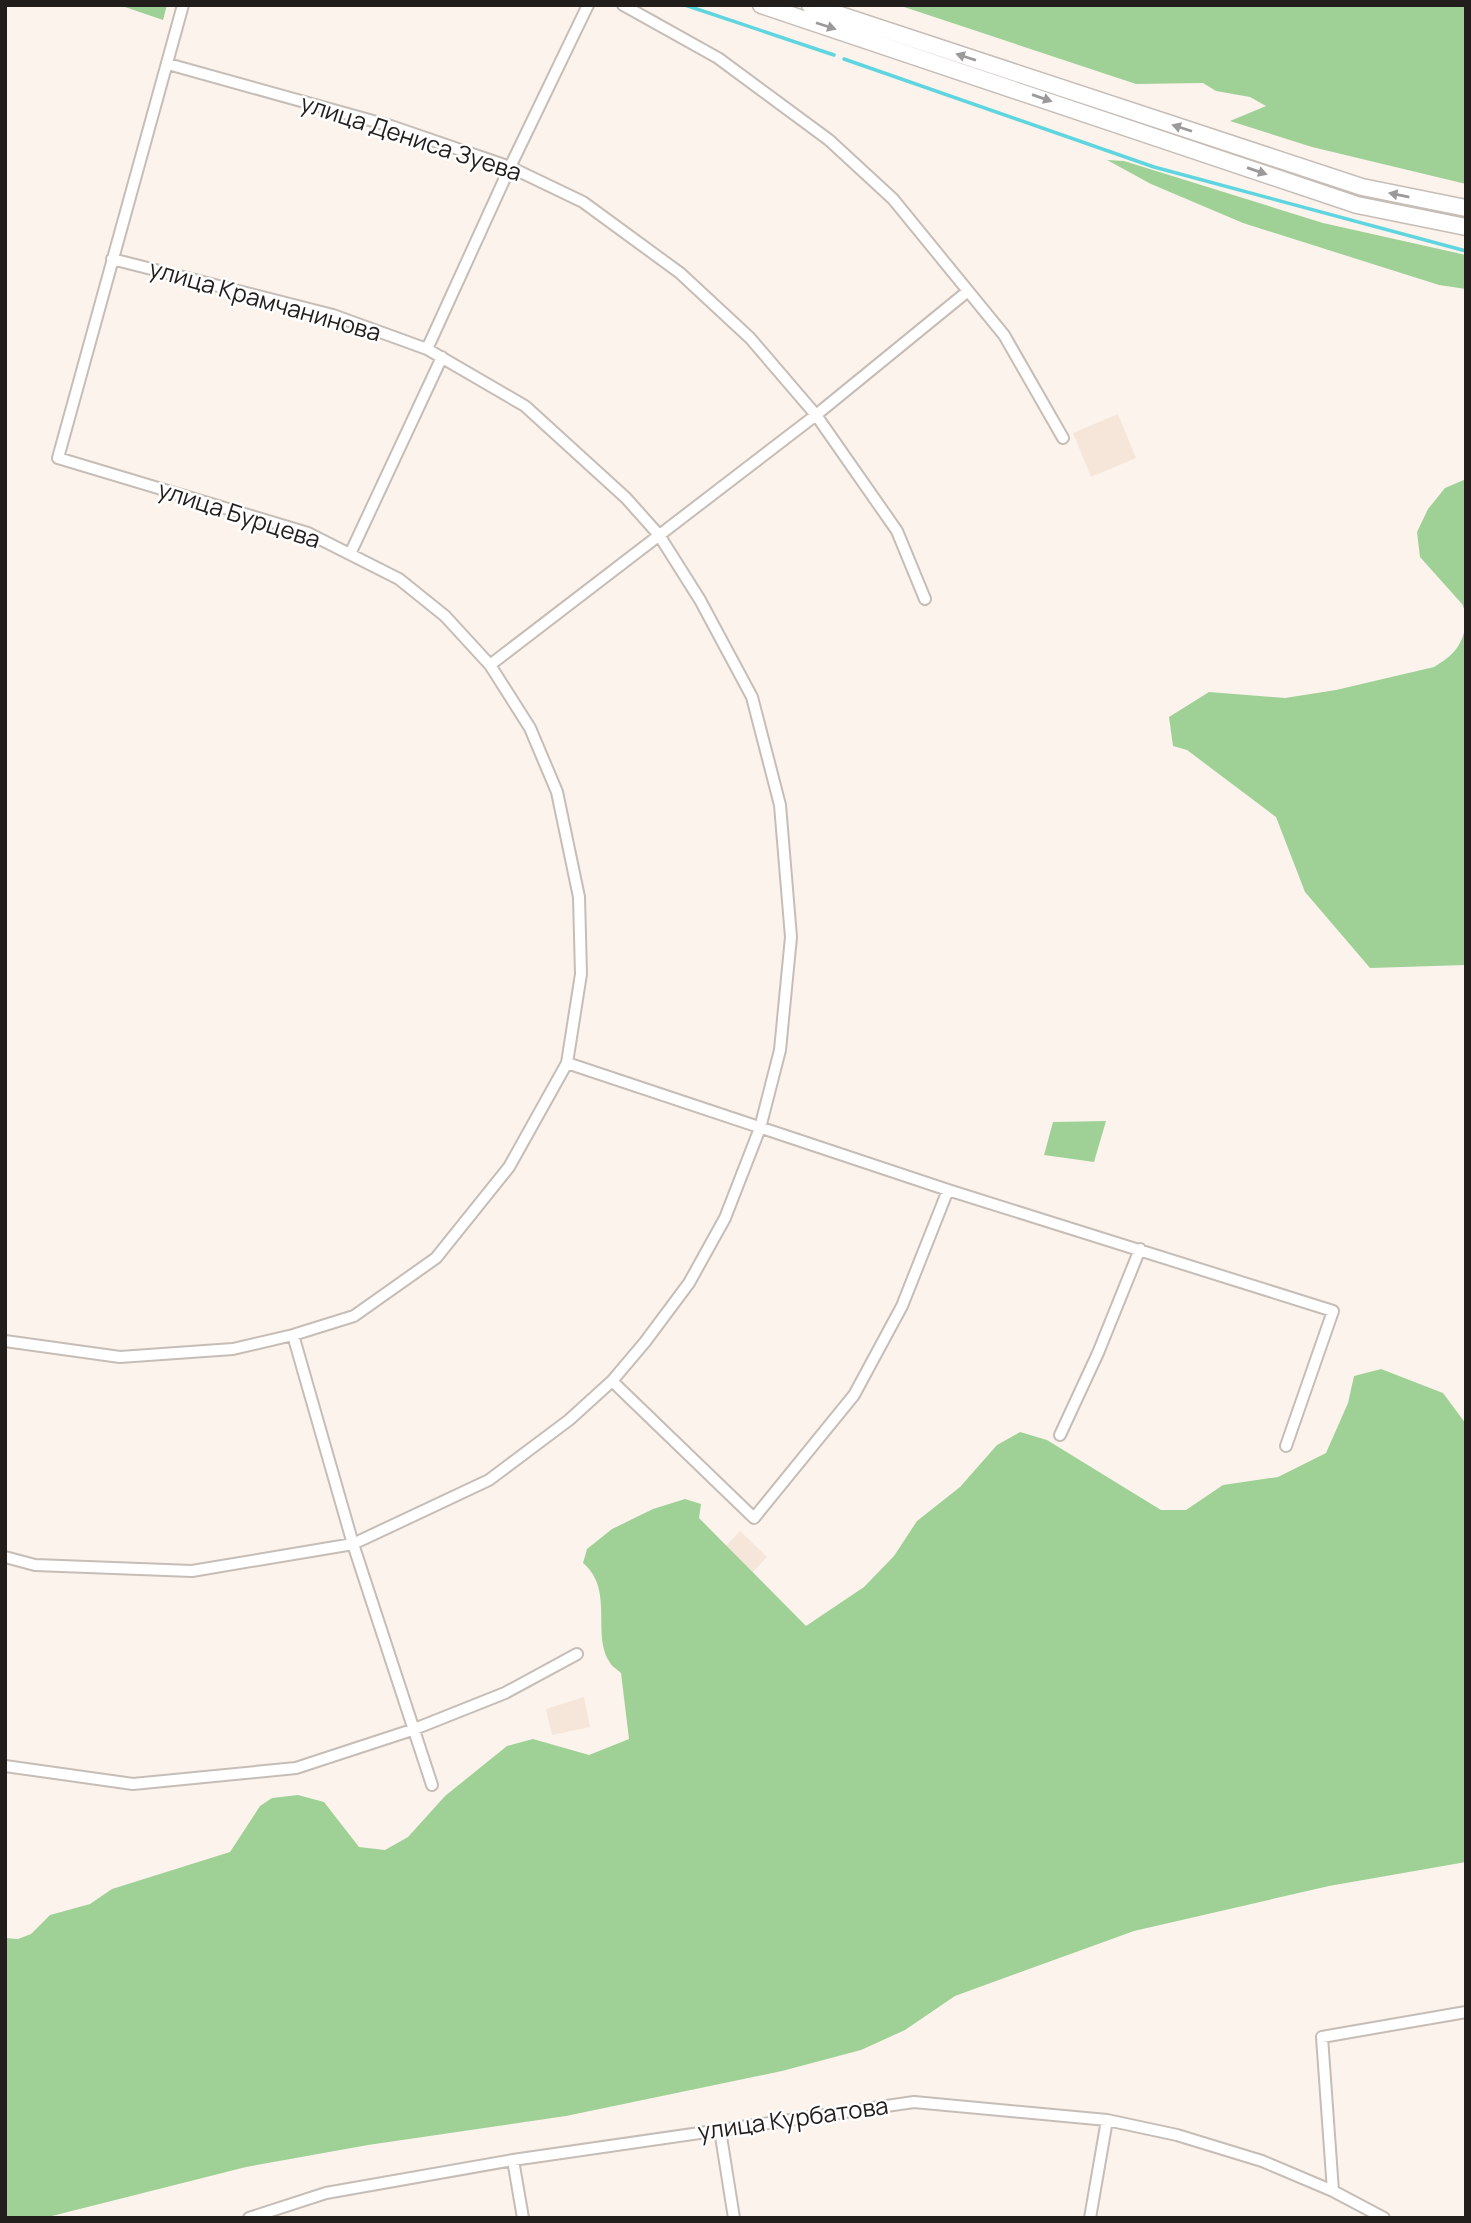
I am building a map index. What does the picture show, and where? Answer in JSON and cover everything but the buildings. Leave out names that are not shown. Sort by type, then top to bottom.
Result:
[{"type":"main road","points":[[761,5],[1357,205],[1466,227]]},
{"type":"main road","points":[[810,5],[1362,187],[1466,208]]},
{"type":"street","points":[[112,259],[183,5]]},
{"type":"street","points":[[428,349],[510,167],[588,5]]},
{"type":"street","points":[[623,5],[718,58],[829,140],[893,200],[1004,335],[1063,438]]},
{"type":"street","name":"улица Дениса Зуева","points":[[168,64],[391,126],[510,167],[583,202],[680,273],[750,338],[816,415],[897,531],[925,599]]},
{"type":"street","name":"улица Крамчанинова","points":[[5,1557],[35,1565],[192,1571],[353,1544],[489,1480],[569,1420],[612,1381],[645,1342],[689,1283],[725,1217],[760,1128],[780,1049],[791,937],[780,805],[752,697],[700,600],[659,535],[625,498],[525,406],[428,349],[333,315],[112,259]]},
{"type":"street","name":"улица Бурцева","points":[[5,1341],[120,1357],[233,1349],[354,1317],[436,1258],[509,1167],[567,1063],[581,974],[579,897],[557,792],[530,728],[490,665],[445,616],[399,579],[308,533],[58,458],[112,259]]},
{"type":"street","points":[[490,665],[816,415],[968,291]]},
{"type":"street","points":[[350,554],[442,357]]},
{"type":"street","points":[[567,1063],[948,1190],[1333,1311],[1286,1446]]},
{"type":"street","points":[[612,1381],[754,1518],[854,1395],[902,1306],[948,1190]]},
{"type":"street","points":[[1060,1435],[1098,1353],[1140,1250]]},
{"type":"street","points":[[293,1335],[353,1544],[432,1785]]},
{"type":"street","points":[[5,1766],[133,1784],[296,1768],[412,1730],[505,1693],[577,1654]]},
{"type":"street","points":[[1333,2191],[1322,2037],[1466,2012]]},
{"type":"street","name":"улица Курбатова","points":[[249,2218],[326,2193],[513,2160],[914,2102],[1107,2120],[1177,2135],[1262,2161],[1333,2191],[1384,2218]]},
{"type":"street","points":[[1090,2218],[1107,2120]]},
{"type":"street","points":[[720,2130],[734,2218]]},
{"type":"street","points":[[513,2160],[523,2218]]},
{"type":"shaded area","points":[[1118,414],[1136,458],[1091,477],[1073,433]]},
{"type":"shaded area","points":[[740,1531],[767,1557],[751,1574],[724,1548]]},
{"type":"shaded area","points":[[584,1697],[590,1727],[552,1735],[546,1709]]},
{"type":"green space","points":[[119,5],[167,5],[163,20]]},
{"type":"green space","points":[[898,5],[1466,5],[1466,184],[1312,147],[1230,121],[1266,106],[1250,97],[1216,91],[1203,83],[1136,84]]},
{"type":"green space","points":[[1107,160],[1124,161],[1323,223],[1466,255],[1466,289],[1439,285],[1243,223],[1151,184]]},
{"type":"green space","points":[[1466,479],[1466,613],[1462,604],[1420,557],[1417,532],[1428,509],[1445,488]]},
{"type":"green space","points":[[1466,624],[1466,965],[1370,968],[1305,892],[1276,817],[1187,750],[1173,746],[1169,717],[1209,692],[1285,698],[1336,690],[1434,667],[1456,649]]},
{"type":"green space","points":[[1106,1121],[1094,1162],[1044,1155],[1053,1122]]},
{"type":"green space","points":[[1381,1369],[1443,1393],[1466,1424],[1466,1862],[1329,1886],[1134,1931],[955,1996],[905,2030],[861,2050],[782,2071],[566,2116],[368,2145],[246,2167],[44,2218],[5,2218],[5,1938],[18,1939],[31,1934],[50,1915],[90,1904],[112,1889],[230,1852],[260,1806],[272,1798],[298,1795],[324,1802],[359,1847],[385,1850],[408,1837],[445,1796],[507,1746],[533,1739],[589,1755],[629,1739],[621,1673],[610,1663],[604,1650],[598,1585],[583,1563],[587,1549],[612,1529],[653,1509],[685,1499],[701,1504],[699,1518],[806,1626],[864,1587],[894,1556],[917,1521],[960,1487],[997,1445],[1020,1432],[1047,1440],[1161,1510],[1186,1510],[1223,1485],[1278,1477],[1326,1453],[1348,1403],[1354,1376]]},
{"type":"waterway","points":[[685,5],[834,55]]},
{"type":"waterway","points":[[844,59],[1154,167],[1466,251]]}]
